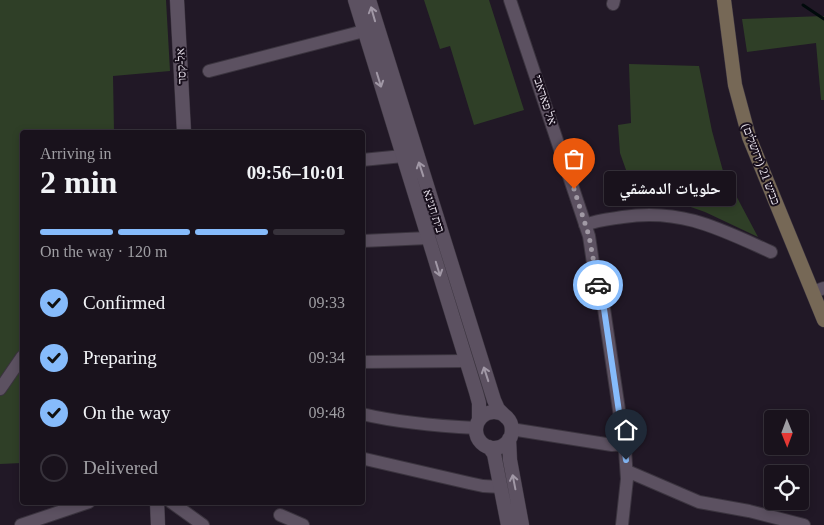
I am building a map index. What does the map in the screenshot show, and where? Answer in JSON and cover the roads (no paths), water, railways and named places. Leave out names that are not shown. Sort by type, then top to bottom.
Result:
[{"type":"main road","name":"כביש 21 (ירושלים)","points":[[724,0],[735,86],[749,137],[818,290],[824,320]]},
{"type":"street","name":"אל-קסר","points":[[177,0],[184,130]]},
{"type":"street","name":"בית חנינא","points":[[355,0],[479,403],[477,424]]},
{"type":"street","name":"בית חנינא","points":[[369,0],[494,400],[509,428],[510,460],[522,525]]},
{"type":"street","name":"אל פאראבי","points":[[510,0],[589,236],[593,263],[603,302],[624,444],[627,479],[622,525]]},
{"type":"street","points":[[209,71],[364,32]]},
{"type":"street","points":[[365,160],[403,156]]},
{"type":"street","points":[[585,225],[596,220],[637,214],[676,216],[701,222],[771,252]]},
{"type":"street","points":[[365,241],[428,238]]},
{"type":"street","points":[[0,389],[20,360]]},
{"type":"street","points":[[365,362],[466,361]]},
{"type":"street","points":[[365,415],[431,426],[477,424],[489,413],[496,412],[509,428],[612,445],[624,444]]},
{"type":"street","points":[[477,424],[479,440],[489,447],[494,454],[508,525]]},
{"type":"street","points":[[489,447],[500,447],[509,428]]},
{"type":"street","points":[[365,459],[483,486],[501,487]]},
{"type":"street","points":[[626,471],[699,502],[804,525]]},
{"type":"street","points":[[22,525],[80,505]]},
{"type":"street","points":[[157,505],[158,525]]},
{"type":"street","points":[[175,505],[202,525]]},
{"type":"street","points":[[280,515],[303,525]]},
{"type":"waterway","points":[[803,5],[824,19]]},
{"type":"place","name":"حلويات الدمشقي","points":[[574,189]]}]
